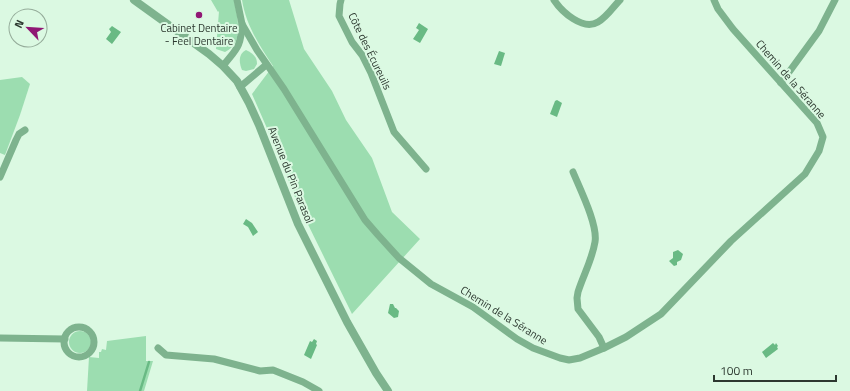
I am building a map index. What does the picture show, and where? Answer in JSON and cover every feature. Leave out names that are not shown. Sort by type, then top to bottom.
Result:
[{"type":"street","name":"Avenue du Pin Parasol","points":[[134,0],[223,66],[240,87],[259,125],[301,231],[347,322],[388,391]]},
{"type":"street","points":[[223,66],[240,42],[242,24],[237,0]]},
{"type":"street","name":"Côte des Écureuils","points":[[341,0],[339,16],[352,42],[362,55],[394,132],[426,169]]},
{"type":"street","points":[[554,0],[568,14],[588,25],[594,24],[603,19],[620,0]]},
{"type":"street","name":"Chemin de la Séranne","points":[[242,24],[249,38],[284,89],[365,220],[391,250],[431,284],[473,307],[517,339],[542,352],[569,360],[580,358],[604,348],[626,337],[661,314],[731,241],[805,174],[820,151],[823,137],[817,123],[733,29],[718,9],[714,0]]},
{"type":"street","points":[[781,83],[819,30],[835,0]]},
{"type":"street","points":[[240,87],[266,64]]},
{"type":"street","points":[[0,177],[19,134],[25,130]]},
{"type":"street","points":[[573,172],[595,232],[594,249],[578,292],[578,309],[599,337],[604,348]]},
{"type":"street","points":[[82,327],[91,333],[94,338],[94,344],[92,350],[88,354],[77,356],[67,350],[65,340],[67,334],[71,330],[82,327]]},
{"type":"street","points":[[0,338],[65,340]]},
{"type":"street","points":[[158,348],[166,355],[214,360],[260,371],[273,370],[319,391]]},
{"type":"shaded area","points":[[211,0],[234,0],[238,21],[237,36],[231,48],[225,52],[216,49],[219,11],[218,12]]},
{"type":"shaded area","points":[[242,0],[289,0],[304,49],[332,91],[346,120],[372,158],[392,212],[420,239],[352,314],[296,200],[280,158],[252,94],[273,66],[250,26]]},
{"type":"shaded area","points":[[419,23],[428,29],[420,43],[413,39],[419,30],[416,28]]},
{"type":"shaded area","points":[[112,26],[121,32],[112,44],[106,39],[111,32],[109,29]]},
{"type":"shaded area","points":[[246,50],[251,52],[256,59],[257,64],[254,69],[246,71],[242,70],[240,56]]},
{"type":"shaded area","points":[[499,51],[505,53],[501,66],[494,64]]},
{"type":"shaded area","points":[[22,77],[30,84],[5,155],[0,153],[0,80]]},
{"type":"shaded area","points":[[557,100],[562,103],[557,117],[550,114],[555,101]]},
{"type":"shaded area","points":[[246,219],[252,223],[258,232],[253,236],[248,227],[243,224]]},
{"type":"shaded area","points":[[678,250],[683,254],[681,260],[674,266],[669,261],[673,258],[673,252]]},
{"type":"shaded area","points":[[390,304],[393,304],[399,311],[398,317],[394,318],[388,313]]},
{"type":"shaded area","points":[[80,331],[88,334],[91,342],[88,350],[80,353],[72,350],[69,342],[72,334]]},
{"type":"shaded area","points":[[146,336],[146,361],[153,361],[144,391],[87,391],[89,357],[99,358],[99,352],[101,352],[102,349],[106,350],[107,341]]},
{"type":"shaded area","points":[[314,339],[317,341],[317,345],[311,359],[304,355],[310,341],[312,342]]},
{"type":"shaded area","points":[[773,343],[775,345],[776,343],[778,349],[766,358],[762,352]]},
{"type":"waterway","points":[[140,391],[149,362]]},
{"type":"place","name":"Cabinet Dentaire - Feel Dentaire","points":[[199,15]]}]
